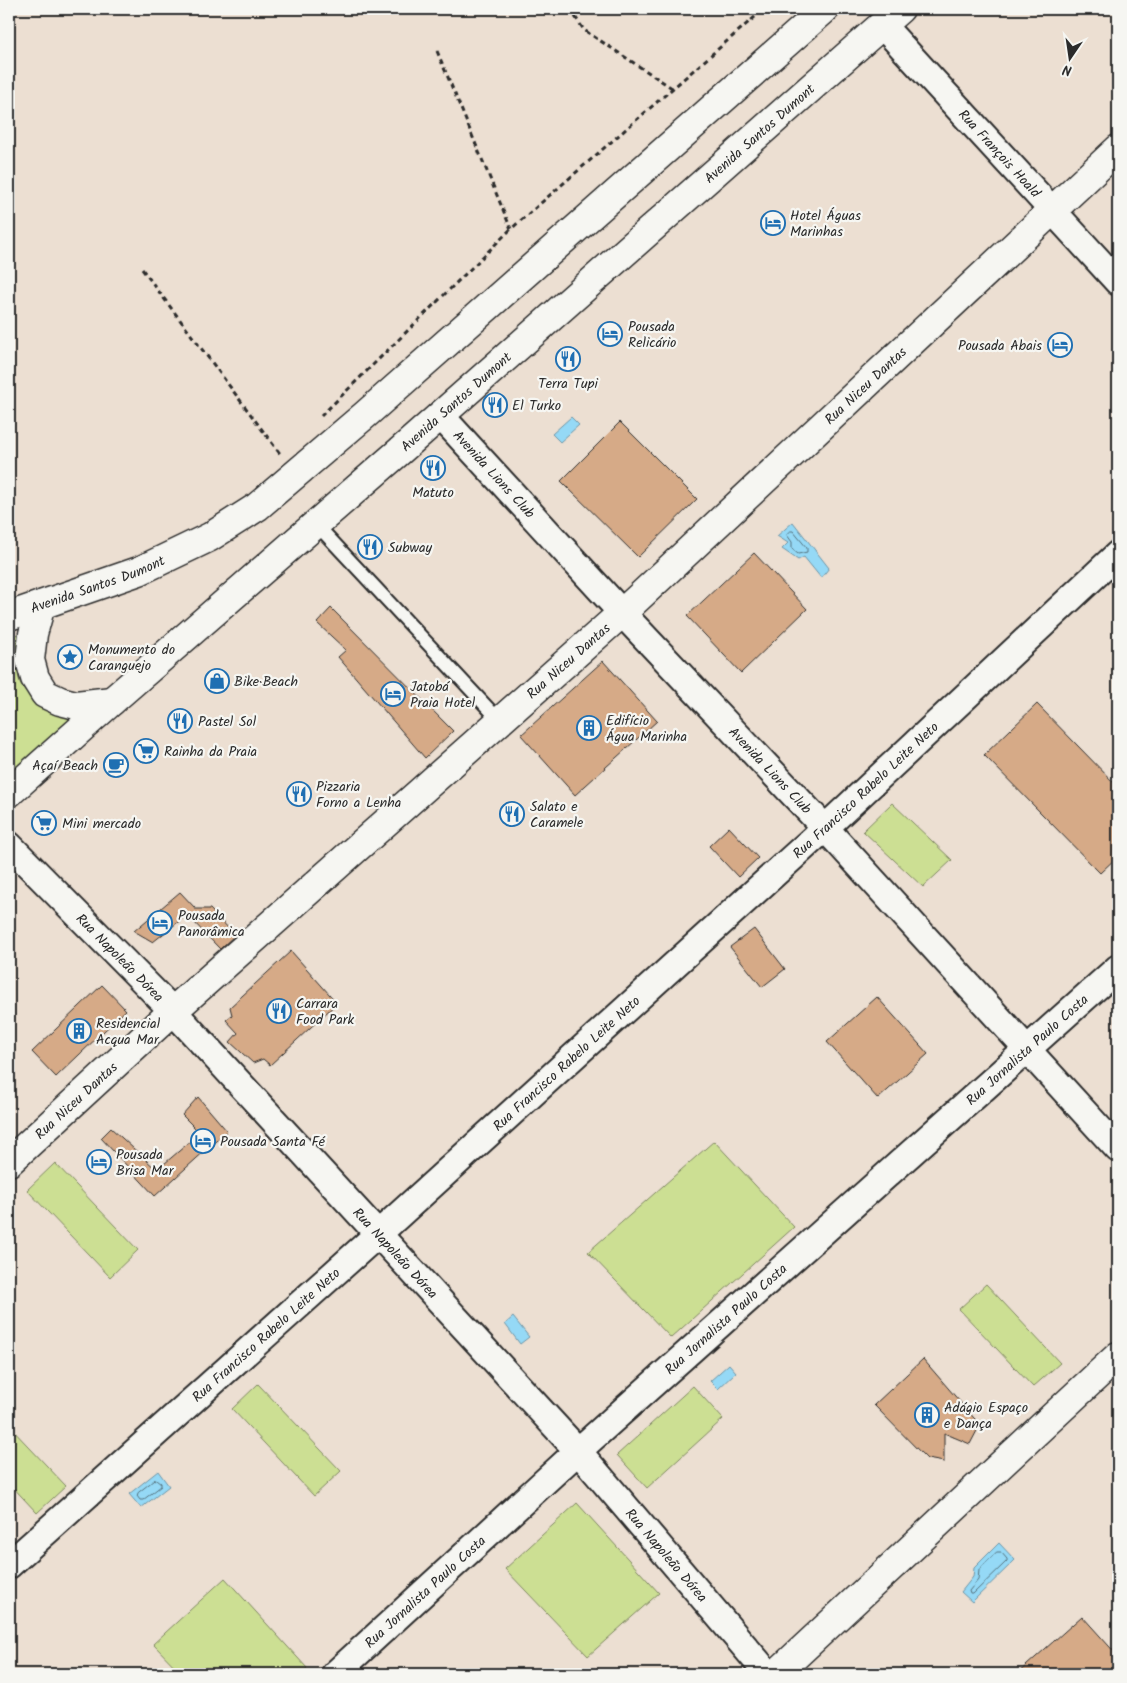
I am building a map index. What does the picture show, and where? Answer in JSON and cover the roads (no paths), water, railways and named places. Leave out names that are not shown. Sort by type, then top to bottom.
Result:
[{"type":"main road","name":"Avenida Santos Dumont","points":[[9,616],[139,571],[210,537],[257,507],[365,415],[825,9]]},
{"type":"main road","name":"Avenida Santos Dumont","points":[[9,793],[891,17]]},
{"type":"main road","name":"Rua Niceu Dantas","points":[[9,1162],[173,1011],[622,613],[1118,149]]},
{"type":"main road","points":[[41,605],[30,660],[35,678],[45,694],[60,701],[76,705],[112,701]]},
{"type":"main road","points":[[776,1674],[1118,1356]]},
{"type":"street","name":"Rua François Hoald","points":[[891,17],[1053,210],[1118,282]]},
{"type":"street","name":"Avenida Lions Club","points":[[440,415],[622,613],[826,828],[1118,1148]]},
{"type":"street","name":"Rua Francisco Rabelo Leite Neto","points":[[9,1565],[826,828],[1118,554]]},
{"type":"street","name":"Rua Napoleão Dórea","points":[[9,845],[173,1011],[578,1451],[768,1674]]},
{"type":"street","name":"Rua Jornalista Paulo Costa","points":[[334,1674],[578,1451],[1118,968]]},
{"type":"lane","points":[[316,524],[500,721]]},
{"type":"water","points":[[571,417],[579,425],[560,442],[552,434]]},
{"type":"water","points":[[793,522],[829,568],[821,578],[804,557],[798,560],[782,549],[788,543],[777,536]]},
{"type":"water","points":[[513,1317],[529,1337],[520,1344],[505,1324]]},
{"type":"water","points":[[729,1364],[736,1372],[718,1389],[710,1381]]},
{"type":"water","points":[[158,1471],[169,1486],[141,1508],[129,1494]]},
{"type":"water","points":[[999,1543],[1015,1560],[972,1602],[961,1592],[973,1577],[974,1568]]},
{"type":"place","name":"Hotel Águas Marinhas","points":[[773,223]]},
{"type":"place","name":"Pousada Relicário","points":[[610,334]]},
{"type":"place","name":"Pousada Abais","points":[[1060,345]]},
{"type":"place","name":"Terra Tupi","points":[[568,359]]},
{"type":"place","name":"El Turko","points":[[495,405]]},
{"type":"place","name":"Matuto","points":[[433,468]]},
{"type":"place","name":"Subway","points":[[370,547]]},
{"type":"place","name":"Monumento do Caranguejo","points":[[70,657]]},
{"type":"place","name":"Bike·Beach","points":[[217,681]]},
{"type":"place","name":"Jatobá Praia Hotel","points":[[393,694]]},
{"type":"place","name":"Pastel Sol","points":[[180,721]]},
{"type":"place","name":"Edifício Água Marinha","points":[[589,728]]},
{"type":"place","name":"Rainha da Praia","points":[[146,751]]},
{"type":"place","name":"Açaí Beach","points":[[116,765]]},
{"type":"place","name":"Pizzaria Forno a Lenha","points":[[299,794]]},
{"type":"place","name":"Salato e Caramele","points":[[512,814]]},
{"type":"place","name":"Mini mercado","points":[[44,823]]},
{"type":"place","name":"Pousada Panorâmica","points":[[160,923]]},
{"type":"place","name":"Carrara Food Park","points":[[279,1011]]},
{"type":"place","name":"Residencial Acqua Mar","points":[[79,1031]]},
{"type":"place","name":"Pousada Santa Fé","points":[[203,1141]]},
{"type":"place","name":"Pousada Brisa Mar","points":[[99,1162]]},
{"type":"place","name":"Adágio Espaço e Dança","points":[[927,1415]]}]
